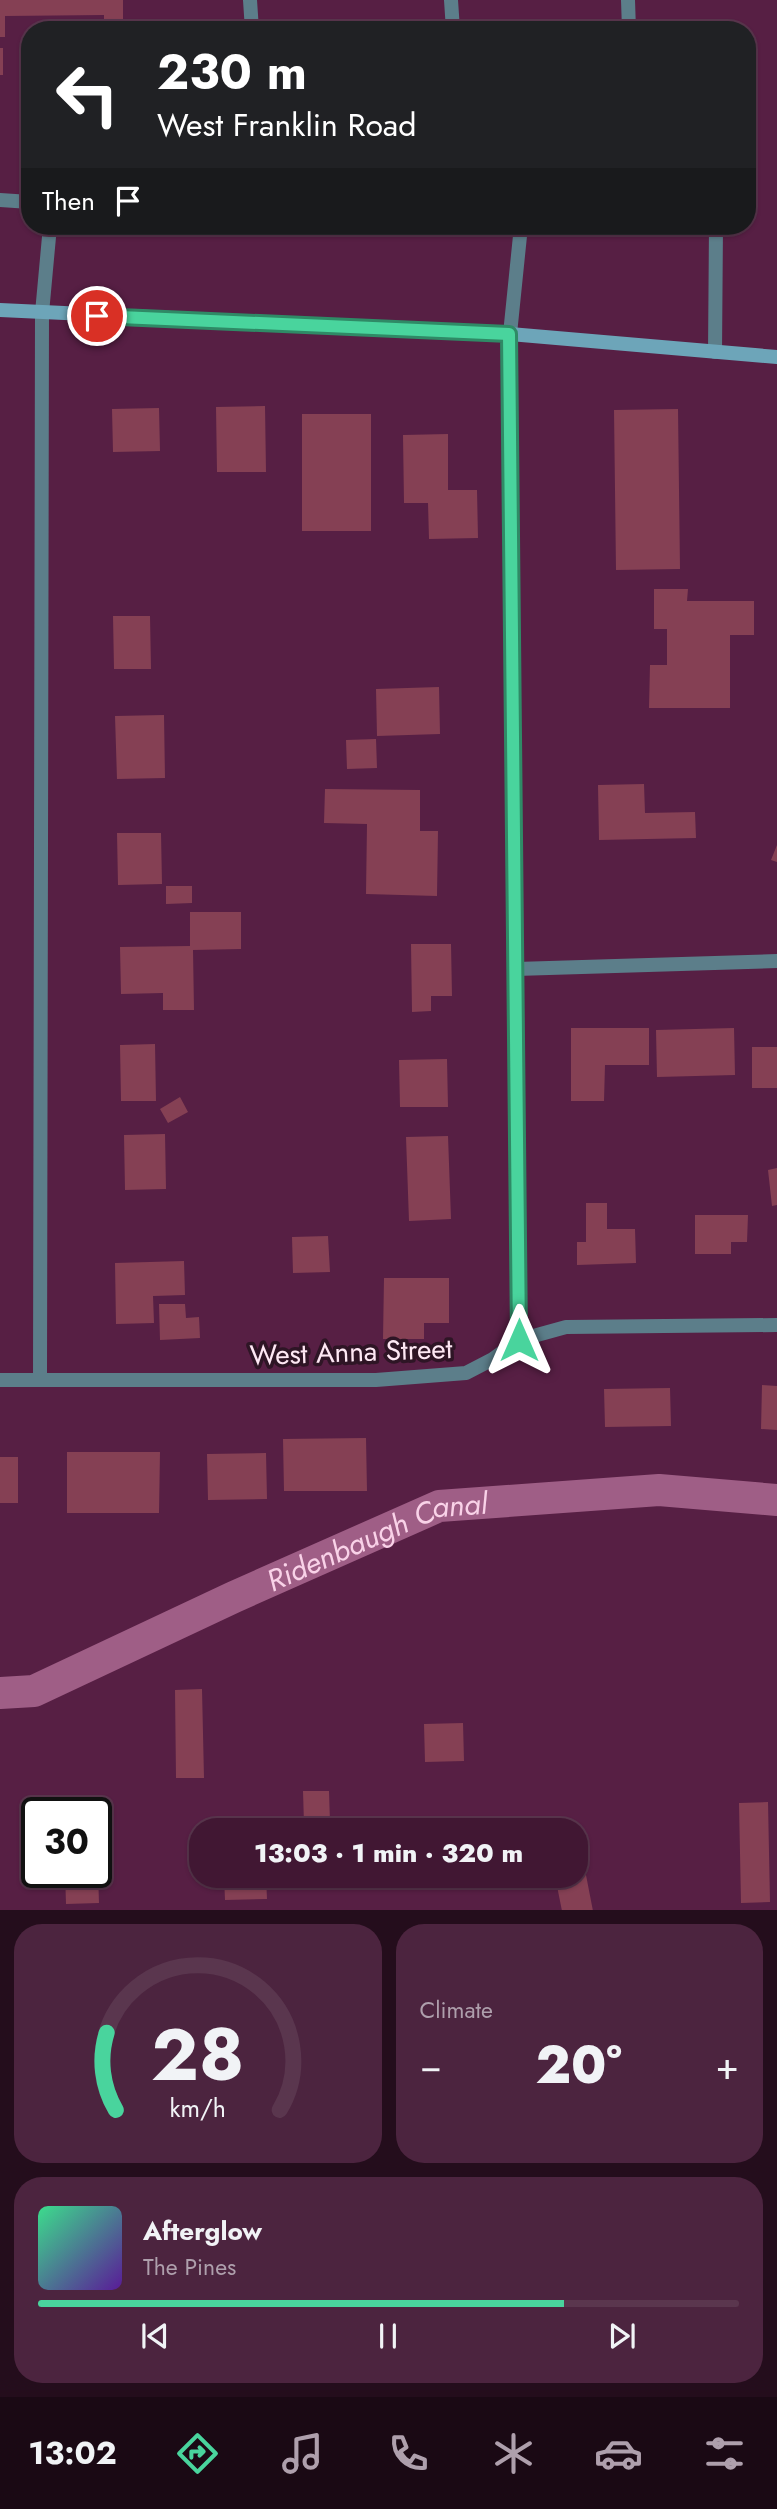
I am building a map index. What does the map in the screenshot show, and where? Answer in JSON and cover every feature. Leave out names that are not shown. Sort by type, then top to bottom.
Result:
[{"type":"street","points":[[250,0],[251,21]]},
{"type":"street","points":[[451,0],[452,21]]},
{"type":"street","points":[[628,0],[629,21]]},
{"type":"street","points":[[0,200],[21,201]]},
{"type":"street","points":[[40,1380],[42,313],[49,235]]},
{"type":"street","points":[[519,1340],[509,334],[520,235]]},
{"type":"street","points":[[715,352],[716,235]]},
{"type":"street","points":[[0,310],[509,334],[777,357]]},
{"type":"street","points":[[516,969],[777,961]]},
{"type":"street","name":"West Anna Street","points":[[0,1380],[376,1380],[466,1373],[493,1359],[519,1340],[566,1327],[777,1325]]},
{"type":"building","points":[[0,0],[123,0],[123,21],[104,21],[104,15],[5,16],[5,37],[0,37]]},
{"type":"building","points":[[0,48],[3,48],[3,75],[0,75]]},
{"type":"building","points":[[265,406],[266,472],[217,472],[216,407]]},
{"type":"building","points":[[159,408],[160,451],[113,452],[112,409]]},
{"type":"building","points":[[678,409],[680,569],[616,570],[614,410]]},
{"type":"building","points":[[302,414],[371,414],[371,531],[302,531]]},
{"type":"building","points":[[448,434],[448,490],[477,490],[478,538],[429,539],[428,503],[404,503],[403,435]]},
{"type":"building","points":[[654,589],[688,589],[687,601],[754,601],[754,635],[730,635],[730,708],[649,708],[650,665],[667,665],[667,629],[654,629]]},
{"type":"building","points":[[113,616],[150,616],[151,669],[114,669]]},
{"type":"building","points":[[439,687],[440,734],[377,736],[376,689]]},
{"type":"building","points":[[164,715],[165,778],[117,779],[115,716]]},
{"type":"building","points":[[376,739],[377,768],[347,769],[346,740]]},
{"type":"building","points":[[644,784],[645,813],[695,812],[696,838],[599,840],[598,785]]},
{"type":"building","points":[[325,789],[420,790],[420,831],[438,831],[437,896],[366,894],[367,824],[324,823]]},
{"type":"building","points":[[117,833],[161,833],[162,884],[118,885]]},
{"type":"building","points":[[777,845],[777,862],[771,860]]},
{"type":"building","points":[[166,886],[192,886],[192,903],[166,904]]},
{"type":"building","points":[[190,912],[241,912],[241,949],[193,950],[194,1010],[163,1010],[163,993],[121,994],[120,947],[190,946]]},
{"type":"building","points":[[411,944],[451,944],[452,996],[431,996],[431,1011],[412,1012]]},
{"type":"building","points":[[571,1028],[649,1028],[649,1065],[605,1065],[604,1101],[571,1101]]},
{"type":"building","points":[[734,1028],[735,1075],[657,1077],[656,1030]]},
{"type":"building","points":[[155,1044],[156,1101],[121,1101],[120,1045]]},
{"type":"building","points":[[752,1047],[777,1047],[777,1088],[752,1088]]},
{"type":"building","points":[[447,1059],[448,1107],[400,1107],[399,1060]]},
{"type":"building","points":[[180,1097],[188,1112],[168,1123],[160,1109]]},
{"type":"building","points":[[165,1134],[166,1189],[125,1190],[124,1135]]},
{"type":"building","points":[[448,1136],[451,1219],[409,1221],[406,1137]]},
{"type":"building","points":[[777,1168],[777,1205],[772,1206],[768,1170]]},
{"type":"building","points":[[586,1203],[607,1203],[607,1229],[635,1229],[636,1263],[577,1265],[577,1242],[586,1242]]},
{"type":"building","points":[[695,1215],[748,1215],[747,1242],[731,1242],[731,1254],[695,1254]]},
{"type":"building","points":[[328,1236],[330,1272],[293,1273],[292,1237]]},
{"type":"building","points":[[184,1261],[185,1295],[153,1296],[154,1323],[116,1324],[115,1263]]},
{"type":"building","points":[[384,1278],[449,1278],[449,1323],[424,1323],[424,1339],[383,1339]]},
{"type":"building","points":[[159,1304],[185,1304],[186,1318],[199,1317],[200,1338],[160,1340]]},
{"type":"building","points":[[762,1385],[777,1386],[777,1430],[761,1429]]},
{"type":"building","points":[[670,1388],[671,1426],[605,1427],[604,1389]]},
{"type":"building","points":[[366,1438],[367,1491],[284,1491],[283,1439]]},
{"type":"building","points":[[67,1452],[160,1452],[159,1513],[67,1513]]},
{"type":"building","points":[[266,1453],[267,1499],[208,1500],[207,1454]]},
{"type":"building","points":[[0,1457],[18,1457],[18,1503],[0,1503]]},
{"type":"building","points":[[202,1689],[204,1778],[176,1778],[175,1690]]},
{"type":"building","points":[[463,1723],[464,1761],[425,1762],[424,1724]]},
{"type":"building","points":[[303,1791],[329,1791],[330,1818],[304,1818]]},
{"type":"building","points":[[768,1802],[770,1902],[741,1903],[739,1803]]},
{"type":"building","points":[[588,1885],[593,1910],[562,1910],[557,1888],[588,1888]]},
{"type":"building","points":[[66,1888],[99,1888],[99,1903],[66,1904]]},
{"type":"building","points":[[224,1888],[267,1888],[267,1899],[225,1900]]},
{"type":"building","points":[[399,1888],[485,1888],[399,1889]]},
{"type":"waterway","name":"Ridenbaugh Canal","points":[[0,1693],[34,1691],[234,1597],[439,1506],[659,1490],[777,1500]]},
{"type":"route","points":[[97,316],[509,334],[519,1340]]}]
